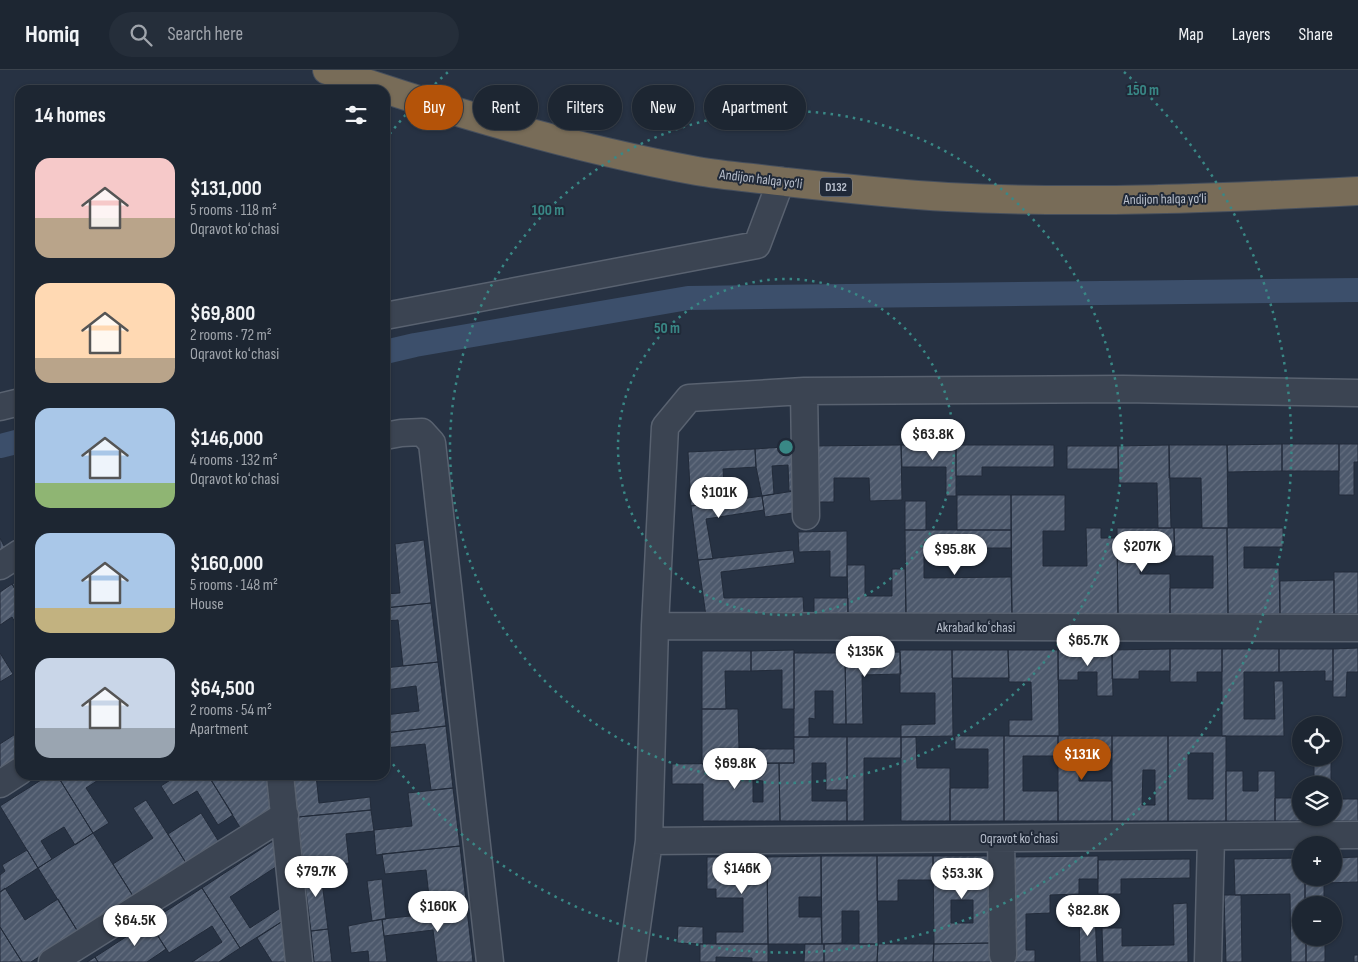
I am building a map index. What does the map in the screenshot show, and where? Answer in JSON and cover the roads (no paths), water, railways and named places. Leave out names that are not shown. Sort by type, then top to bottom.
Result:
[{"type":"highway","name":"Andijon halqa yo‘li","points":[[327,70],[371,85]]},
{"type":"highway","name":"Andijon halqa yo‘li","points":[[390,92],[496,124],[595,148],[698,171],[781,181],[948,197],[1073,200],[1218,198],[1358,191]]},
{"type":"street","points":[[390,315],[757,245],[781,181]]},
{"type":"street","points":[[632,962],[649,842],[655,626],[665,427],[689,398],[804,390],[1123,389],[1358,393]]},
{"type":"street","points":[[804,390],[806,516]]},
{"type":"street","points":[[0,407],[15,403]]},
{"type":"street","points":[[390,435],[422,432],[432,443],[490,962]]},
{"type":"street","points":[[0,566],[15,556]]},
{"type":"street","name":"Akrabad koʻchasi","points":[[655,626],[1358,628]]},
{"type":"street","points":[[0,784],[15,774]]},
{"type":"street","points":[[281,780],[299,962]]},
{"type":"street","points":[[52,962],[285,815]]},
{"type":"street","name":"Oqravot koʻchasi","points":[[649,842],[1358,835]]},
{"type":"street","points":[[1208,962],[1211,837]]},
{"type":"street","points":[[1001,838],[1003,955]]},
{"type":"waterway","points":[[390,351],[688,298],[1358,290]]},
{"type":"waterway","points":[[0,446],[15,442]]}]
